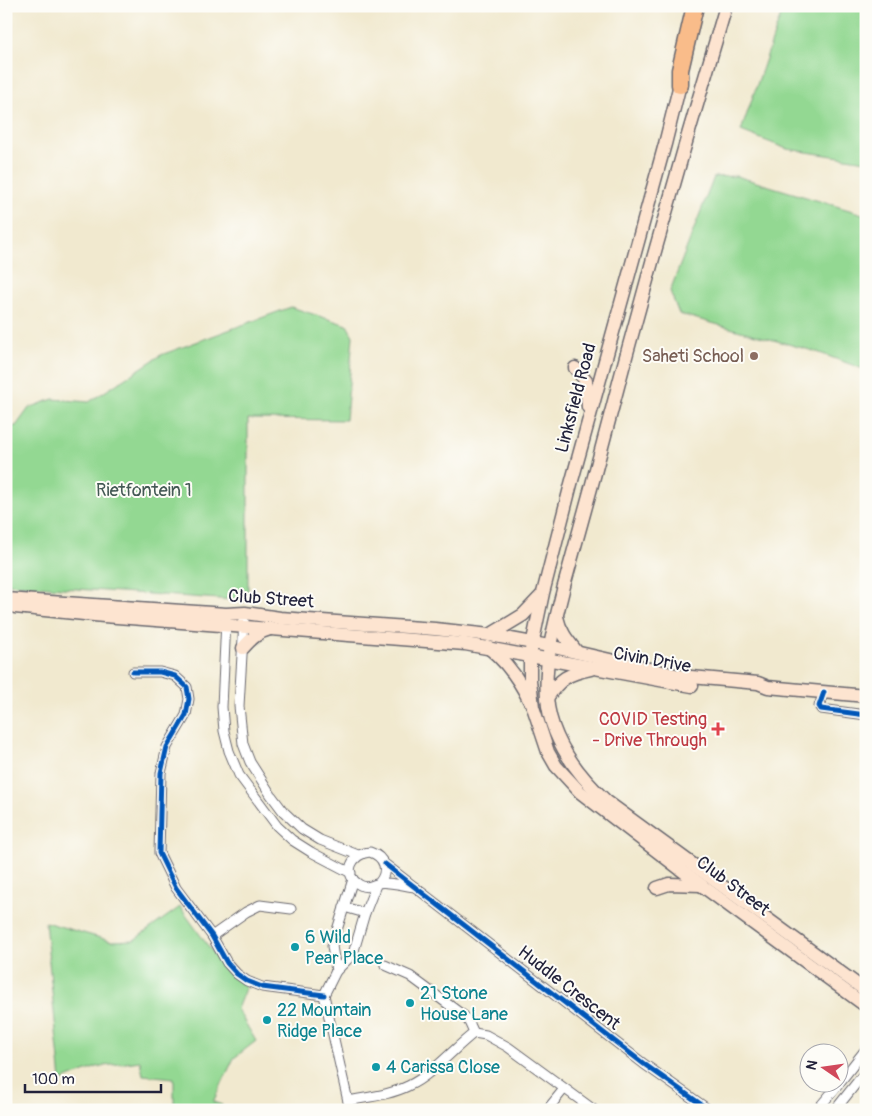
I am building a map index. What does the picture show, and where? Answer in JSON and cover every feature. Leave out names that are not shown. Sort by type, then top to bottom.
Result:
[{"type":"highway","points":[[680,86],[680,70],[696,6]]},
{"type":"main road","name":"Linksfield Road","points":[[583,787],[556,766],[548,752],[532,707],[530,680],[532,649],[543,593],[588,420],[703,6]]},
{"type":"main road","points":[[583,787],[558,739],[549,712],[547,698],[548,652],[620,380],[726,6]]},
{"type":"main road","points":[[576,368],[586,381],[588,420]]},
{"type":"main road","points":[[532,707],[513,671],[489,641],[523,615],[543,593]]},
{"type":"main road","name":"Club Street","points":[[6,599],[226,620]]},
{"type":"main road","name":"Club Street","points":[[6,606],[104,616],[226,620],[280,618],[435,629],[532,649]]},
{"type":"main road","points":[[557,614],[563,635],[577,652]]},
{"type":"main road","name":"Club Street","points":[[244,620],[273,628],[451,642],[489,641]]},
{"type":"main road","points":[[243,648],[261,632],[273,628]]},
{"type":"main road","name":"Civin Drive","points":[[532,649],[548,652],[596,668],[690,686],[759,690],[768,687]]},
{"type":"main road","name":"Civin Drive","points":[[548,652],[577,652],[680,676],[758,683],[768,687],[866,696]]},
{"type":"main road","points":[[547,698],[563,678],[576,672],[596,668]]},
{"type":"main road","name":"Club Street","points":[[583,787],[701,885],[866,1006]]},
{"type":"main road","name":"Club Street","points":[[583,787],[606,801],[866,991]]},
{"type":"main road","points":[[657,888],[669,884],[701,885]]},
{"type":"street","points":[[226,620],[222,707],[224,731],[229,752],[239,775],[277,826],[292,840],[352,876],[360,885],[368,887],[377,884],[415,887]]},
{"type":"street","points":[[244,620],[239,706],[246,754],[254,770],[284,811],[302,829],[320,840],[358,855]]},
{"type":"street","points":[[132,672],[160,672],[175,676],[187,687],[189,699],[186,715],[167,747],[161,773],[159,853],[176,888],[212,936],[227,963],[247,982],[262,987],[324,995]]},
{"type":"street","points":[[824,692],[819,706],[821,709],[866,714]]},
{"type":"street","points":[[336,971],[332,946],[352,876],[351,866],[353,860],[358,855],[370,852],[376,854],[384,864],[383,878],[377,884],[365,914],[353,954],[336,971],[324,995],[349,1105],[408,1087],[422,1078],[474,1033]]},
{"type":"street","name":"Huddle Crescent","points":[[384,864],[541,984],[560,993],[696,1096],[707,1109]]},
{"type":"street","points":[[212,936],[246,912],[260,905],[291,909]]},
{"type":"street","points":[[344,907],[365,914]]},
{"type":"street","points":[[385,965],[410,976],[464,1016],[474,1033]]},
{"type":"street","points":[[474,1033],[486,1035],[508,1047],[594,1110]]},
{"type":"street","points":[[850,1069],[866,1049]]},
{"type":"street","points":[[835,1110],[866,1071]]},
{"type":"street","points":[[547,1110],[564,1089]]},
{"type":"street","points":[[817,1110],[830,1094]]},
{"type":"green space","points":[[784,6],[866,6],[866,161],[787,149],[741,131]]},
{"type":"green space","points":[[736,176],[866,215],[866,370],[817,352],[679,314],[670,291],[714,177]]},
{"type":"green space","name":"Rietfontein 1","points":[[291,307],[347,325],[353,336],[346,420],[248,419],[248,601],[6,584],[6,427],[16,426],[29,408],[53,399],[89,402],[161,355]]},
{"type":"green space","points":[[180,907],[227,972],[246,986],[237,1009],[256,1041],[234,1058],[213,1102],[222,1105],[221,1110],[174,1109],[174,1078],[143,1075],[140,1061],[97,1067],[61,1081],[45,922],[111,941],[134,940]]},
{"type":"cycle path","points":[[133,672],[160,672],[175,676],[187,687],[189,699],[186,715],[167,747],[161,773],[159,853],[176,888],[212,936],[227,963],[237,974],[247,981],[262,987],[324,995]]},
{"type":"cycle path","points":[[824,692],[819,706],[821,709],[866,715]]},
{"type":"cycle path","points":[[385,864],[644,1064],[709,1110]]},
{"type":"place","name":"Saheti School","points":[[754,356]]},
{"type":"place","name":"COVID Testing - Drive Through","points":[[718,729]]},
{"type":"place","name":"6 Wild Pear Place","points":[[295,947]]},
{"type":"place","name":"21 Stone House Lane","points":[[410,1003]]},
{"type":"place","name":"22 Mountain Ridge Place","points":[[267,1020]]},
{"type":"place","name":"4 Carissa Close","points":[[376,1067]]}]
